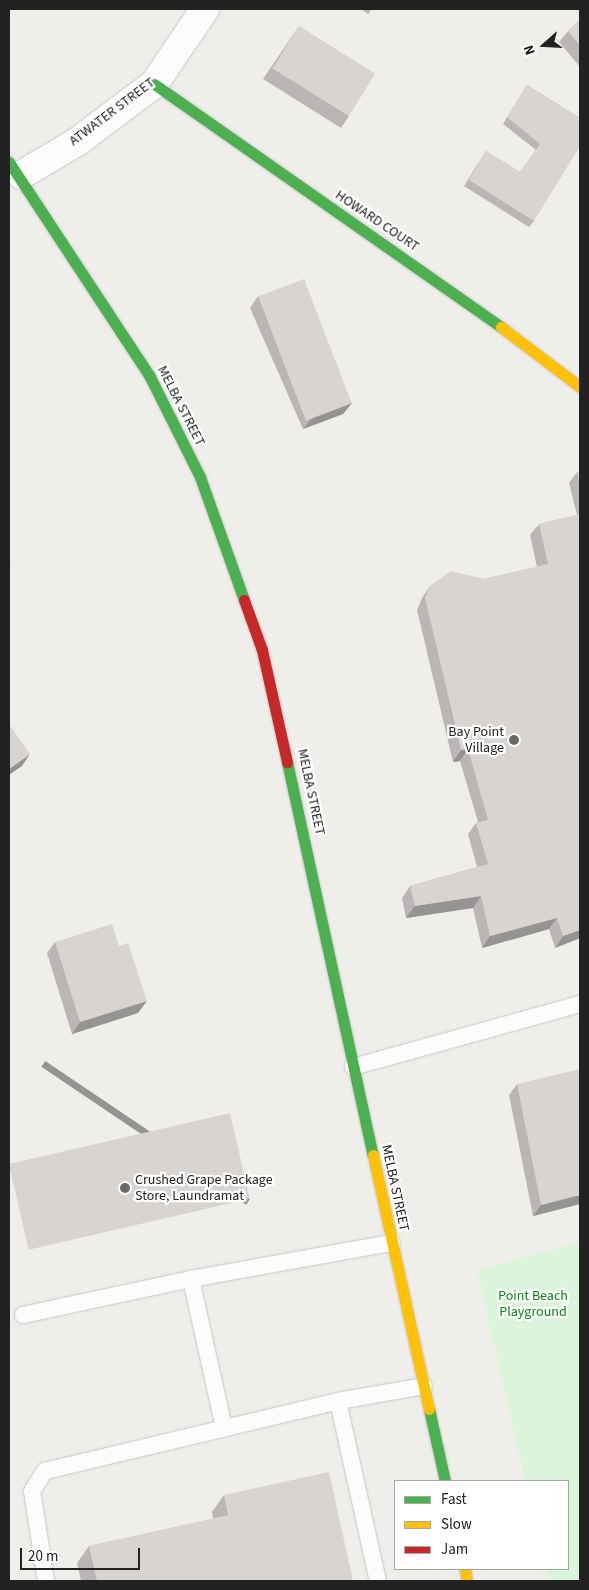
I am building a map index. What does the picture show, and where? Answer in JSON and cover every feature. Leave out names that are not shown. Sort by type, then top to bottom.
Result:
[{"type":"main road","name":"HOWARD COURT","points":[[154,84],[468,302],[580,387]]},
{"type":"main road","name":"MELBA STREET","points":[[15,168],[150,375],[200,477],[262,650],[445,1480]]},
{"type":"street","name":"ATWATER STREET","points":[[15,168],[77,142],[154,84],[205,9]]},
{"type":"lane","points":[[353,1067],[580,1004]]},
{"type":"lane","points":[[23,1315],[191,1279],[392,1243]]},
{"type":"lane","points":[[191,1279],[224,1428]]},
{"type":"lane","points":[[46,1581],[32,1491],[45,1471],[338,1401],[424,1386]]},
{"type":"lane","points":[[338,1401],[378,1581]]},
{"type":"green space","name":"Point Beach Playground","points":[[580,1242],[580,1581],[548,1581],[545,1570],[569,1570],[569,1480],[525,1480],[477,1270]]},
{"type":"building","points":[[580,20],[580,46],[568,31]]},
{"type":"building","points":[[299,26],[375,74],[349,116],[273,68]]},
{"type":"building","points":[[527,85],[580,118],[580,146],[534,221],[469,180],[486,151],[520,172],[540,144],[507,117]]},
{"type":"building","points":[[304,279],[352,403],[306,421],[258,297]]},
{"type":"building","points":[[580,471],[580,485],[577,472]]},
{"type":"building","name":"Bay Point Village","points":[[580,514],[580,930],[563,936],[557,918],[490,936],[481,896],[415,906],[410,886],[488,864],[476,823],[488,820],[468,749],[461,750],[425,598],[430,586],[451,571],[484,579],[548,564],[539,524]]},
{"type":"building","points":[[9,724],[30,754],[9,769]]},
{"type":"building","points":[[112,924],[119,946],[128,943],[147,1001],[80,1022],[55,942]]},
{"type":"building","points":[[580,1069],[580,1195],[541,1205],[517,1084]]},
{"type":"building","name":"Crushed Grape Package Store, Laundramat","points":[[230,1113],[250,1199],[29,1250],[9,1164]]},
{"type":"building","points":[[329,1472],[353,1581],[97,1581],[89,1546],[228,1515],[224,1495]]},
{"type":"traffic: fast","points":[[154,84],[501,327]]},
{"type":"traffic: fast","points":[[9,162],[149,375],[200,477],[244,600]]},
{"type":"traffic: fast","points":[[287,762],[373,1155]]},
{"type":"traffic: fast","points":[[429,1409],[445,1480]]},
{"type":"traffic: slow","points":[[501,327],[580,387]]},
{"type":"traffic: slow","points":[[373,1155],[429,1409]]},
{"type":"traffic: slow","points":[[465,1570],[467,1581]]},
{"type":"traffic: jam","points":[[244,600],[262,650],[287,762]]},
{"type":"place","name":"Bay Point Village","points":[[514,740]]},
{"type":"place","name":"Crushed Grape Package Store, Laundramat","points":[[125,1188]]}]
